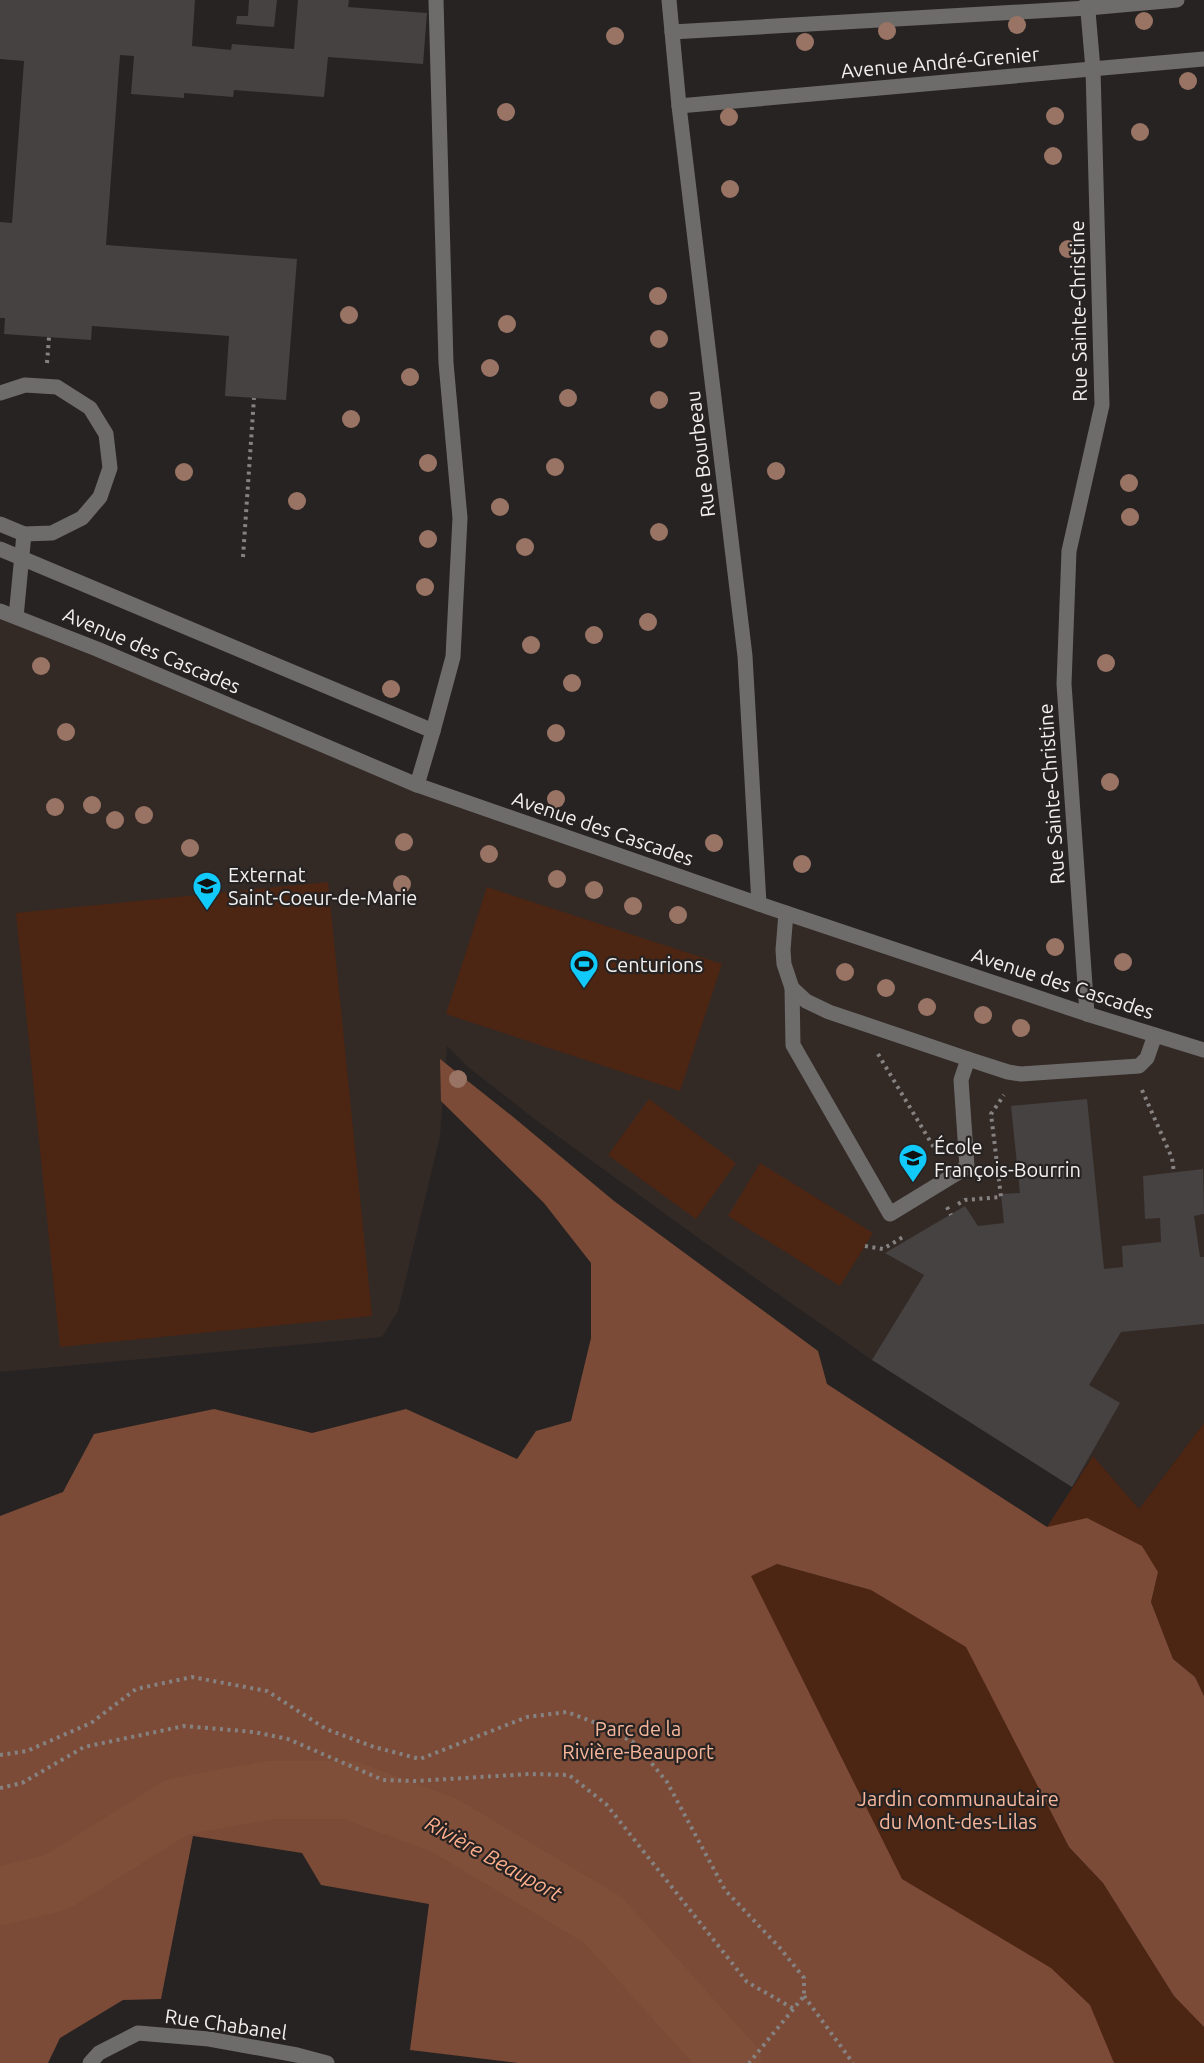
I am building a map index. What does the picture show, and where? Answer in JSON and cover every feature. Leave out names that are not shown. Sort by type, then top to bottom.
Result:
[{"type":"street","points":[[417,784],[434,731],[453,657],[460,518],[446,363],[436,0]]},
{"type":"street","name":"Rue Bourbeau","points":[[669,0],[679,106],[745,656],[759,904]]},
{"type":"street","points":[[672,32],[1178,0]]},
{"type":"street","name":"Rue Sainte-Christine","points":[[1087,1014],[1064,684],[1069,552],[1102,405],[1088,4]]},
{"type":"street","name":"Avenue André-Grenier","points":[[679,106],[1204,59]]},
{"type":"street","points":[[0,393],[25,385],[57,387],[90,408],[106,434],[110,468],[100,497],[82,518],[52,532],[24,534],[0,524]]},
{"type":"street","points":[[16,617],[24,534]]},
{"type":"street","points":[[0,549],[434,731]]},
{"type":"street","name":"Avenue des Cascades","points":[[0,610],[417,784],[759,904],[1087,1014],[1204,1050]]},
{"type":"street","points":[[786,913],[783,950],[784,964],[792,988],[793,1045],[890,1214],[966,1167],[961,1080],[968,1059]]},
{"type":"street","points":[[792,988],[806,1001],[818,1007],[968,1059],[1021,1074],[1139,1066],[1147,1058],[1155,1035]]},
{"type":"street","name":"Rue Chabanel","points":[[90,2063],[99,2053],[138,2033],[209,2038],[327,2063]]},
{"type":"path","points":[[243,557],[254,398]]},
{"type":"path","points":[[874,1026],[870,1039],[944,1164],[948,1210],[951,1215]]},
{"type":"path","points":[[1133,1067],[1172,1158],[1174,1173]]},
{"type":"path","points":[[939,1215],[965,1200],[1001,1197],[991,1114],[1005,1094],[1014,1093]]},
{"type":"path","points":[[865,1246],[882,1249],[904,1236]]},
{"type":"path","points":[[0,1755],[27,1751],[91,1723],[136,1689],[192,1677],[267,1691],[326,1729],[374,1748],[420,1759],[527,1717],[567,1712],[596,1723],[634,1743],[667,1782],[724,1890],[780,1948],[804,1978],[804,1996],[853,2063]]},
{"type":"path","points":[[0,1788],[22,1783],[84,1747],[184,1726],[254,1732],[288,1739],[382,1780],[416,1781],[529,1774],[569,1775],[606,1804],[747,1982],[794,2009]]},
{"type":"path","points":[[749,2063],[804,1996]]},
{"type":"shaded area","points":[[0,611],[417,785],[1204,1050],[1204,1423],[1139,1509],[1093,1456],[1072,1487],[872,1360],[704,1242],[541,1124],[468,1067],[447,1046],[440,1136],[398,1311],[382,1337],[0,1372]]},
{"type":"green space","points":[[328,882],[372,1316],[60,1347],[16,913]]},
{"type":"green space","name":"Centurions","points":[[487,887],[722,964],[680,1091],[446,1014]]},
{"type":"green space","name":"Parc de la Rivière-Beauport","points":[[440,1059],[614,1201],[818,1351],[827,1384],[1047,1527],[1087,1518],[1142,1546],[1158,1572],[1151,1602],[1173,1659],[1195,1677],[1204,1696],[1204,2027],[1174,1996],[1103,1883],[1069,1847],[966,1647],[871,1590],[777,1564],[751,1576],[902,1879],[1051,1968],[1090,2005],[1114,2063],[518,2063],[410,2050],[429,1904],[321,1885],[302,1853],[193,1836],[161,1999],[123,2000],[60,2038],[48,2063],[0,2063],[0,1516],[63,1492],[94,1434],[214,1409],[312,1433],[406,1409],[517,1459],[536,1431],[571,1421],[591,1338],[591,1263],[544,1203],[441,1101]]},
{"type":"green space","points":[[649,1099],[736,1163],[696,1219],[608,1155]]},
{"type":"green space","points":[[760,1163],[873,1233],[840,1286],[728,1216]]},
{"type":"green space","points":[[1204,1423],[1204,1696],[1195,1677],[1173,1659],[1151,1602],[1158,1572],[1047,1527],[1093,1456],[1139,1509]]},
{"type":"green space","name":"Jardin communautaire du Mont-des-Lilas","points":[[777,1564],[871,1590],[967,1647],[1069,1847],[1103,1883],[1174,1996],[1204,2027],[1204,2063],[732,2063],[751,1575]]},
{"type":"building","points":[[0,0],[195,0],[192,46],[231,50],[232,44],[294,49],[298,0],[349,0],[348,7],[427,13],[423,64],[328,57],[324,97],[234,90],[233,97],[184,93],[184,98],[131,94],[134,56],[120,55],[106,245],[297,259],[286,400],[225,396],[229,336],[92,326],[91,340],[4,334],[5,318],[0,318],[0,222],[12,223],[24,61],[0,59]]},
{"type":"building","points":[[249,0],[277,0],[274,27],[236,24],[237,16],[248,16]]},
{"type":"building","points":[[1087,1099],[1104,1269],[1123,1267],[1122,1246],[1161,1242],[1160,1218],[1145,1219],[1143,1176],[1203,1169],[1204,1214],[1194,1216],[1200,1257],[1204,1257],[1204,1324],[1121,1332],[1089,1385],[1120,1403],[1072,1487],[872,1360],[924,1275],[885,1253],[965,1206],[978,1226],[1004,1223],[1001,1194],[1020,1193],[1011,1106]]},
{"type":"waterway","name":"Rivière Beauport","points":[[0,1896],[57,1882],[177,1807],[269,1790],[349,1790],[444,1825],[603,1920],[732,2063]]},
{"type":"place","name":"Externat Saint-Coeur-de-Marie","points":[[207,912]]},
{"type":"place","name":"Centurions","points":[[584,990]]},
{"type":"place","name":"École François-Bourrin","points":[[913,1184]]}]
